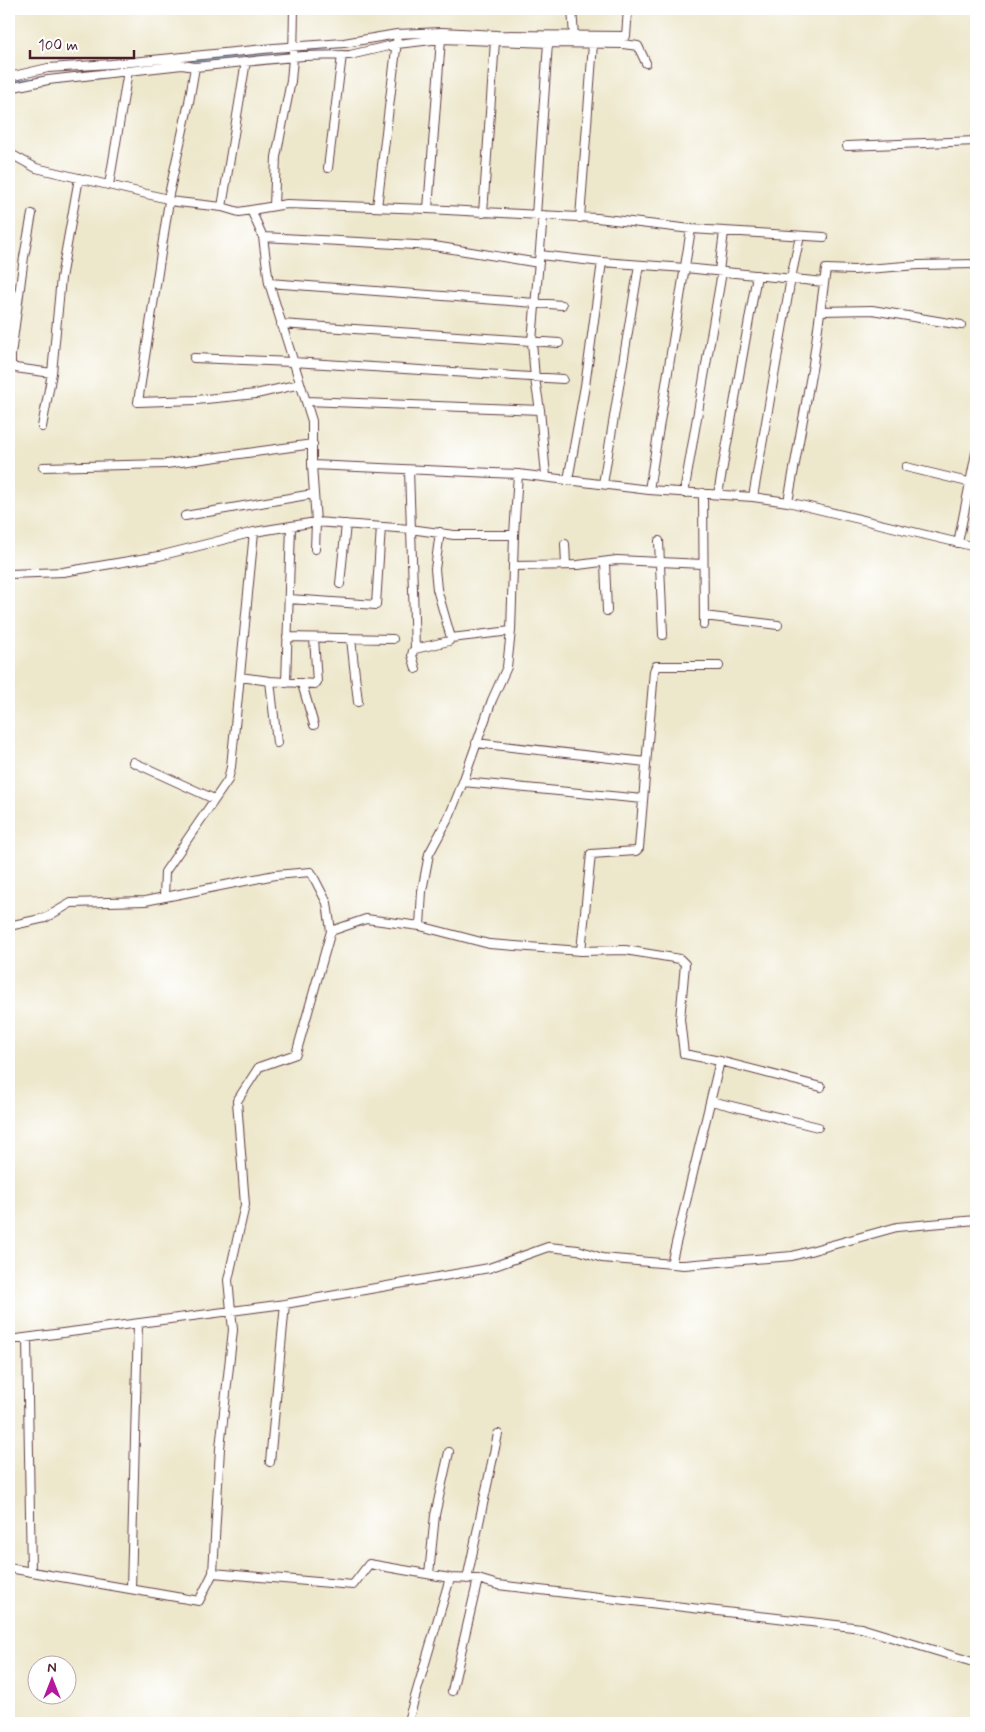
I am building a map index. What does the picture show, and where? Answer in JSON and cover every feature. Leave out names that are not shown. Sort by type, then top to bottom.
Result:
[{"type":"street","points":[[274,206],[276,157],[291,81],[294,47],[294,9]]},
{"type":"street","points":[[572,9],[574,36]]},
{"type":"street","points":[[9,77],[48,68],[141,62],[344,43],[397,34],[442,32],[497,35],[626,36],[628,9]]},
{"type":"street","points":[[377,208],[397,34]]},
{"type":"street","points":[[428,209],[441,39]]},
{"type":"street","points":[[9,88],[48,80],[182,65],[194,67],[246,61],[350,55],[397,44],[441,39],[623,44],[638,46],[646,63]]},
{"type":"street","points":[[483,214],[495,40]]},
{"type":"street","points":[[546,476],[532,342],[539,259],[539,215],[548,43]]},
{"type":"street","points":[[580,218],[593,44]]},
{"type":"street","points":[[328,168],[342,55]]},
{"type":"street","points":[[222,207],[246,61]]},
{"type":"street","points":[[194,67],[189,102],[168,200],[138,402],[196,400],[256,394],[300,384]]},
{"type":"street","points":[[109,185],[128,71]]},
{"type":"street","points":[[846,146],[976,141]]},
{"type":"street","points":[[9,154],[36,168],[168,200],[222,207],[239,212],[287,204],[428,209],[483,214],[580,218],[724,232],[824,237]]},
{"type":"street","points":[[42,427],[52,373],[61,278],[79,178]]},
{"type":"street","points":[[251,210],[263,237],[269,283],[280,324],[312,421],[312,465],[316,522],[315,549]]},
{"type":"street","points":[[32,214],[10,355],[14,368],[52,373]]},
{"type":"street","points":[[649,490],[691,229]]},
{"type":"street","points":[[684,492],[720,271],[724,232]]},
{"type":"street","points":[[753,497],[800,236]]},
{"type":"street","points":[[263,237],[434,246],[539,259],[685,268],[824,282]]},
{"type":"street","points":[[568,480],[585,386],[602,262]]},
{"type":"street","points":[[788,502],[813,364],[826,268],[854,270],[976,264]]},
{"type":"street","points":[[604,484],[639,265]]},
{"type":"street","points":[[718,494],[757,275]]},
{"type":"street","points":[[269,283],[562,305]]},
{"type":"street","points":[[821,311],[872,310],[961,324]]},
{"type":"street","points":[[280,324],[559,343]]},
{"type":"street","points":[[194,358],[293,362],[562,380]]},
{"type":"street","points":[[306,401],[540,410]]},
{"type":"street","points":[[43,467],[166,464],[313,444]]},
{"type":"street","points":[[958,543],[973,483],[976,453]]},
{"type":"street","points":[[312,465],[546,476],[649,490],[753,497],[788,502],[976,548]]},
{"type":"street","points":[[906,467],[973,483]]},
{"type":"street","points":[[409,470],[415,649],[412,656],[416,669]]},
{"type":"street","points":[[420,926],[422,891],[429,854],[449,816],[492,700],[507,667],[511,631],[518,474]]},
{"type":"street","points":[[703,493],[704,625]]},
{"type":"street","points":[[185,516],[314,494]]},
{"type":"street","points":[[9,574],[63,572],[159,556],[254,532],[316,522],[410,529],[454,535],[514,535]]},
{"type":"street","points":[[340,584],[346,524]]},
{"type":"street","points":[[286,683],[291,526]]},
{"type":"street","points":[[289,599],[371,606],[376,604],[381,527]]},
{"type":"street","points":[[164,897],[165,872],[228,780],[231,767],[254,532]]},
{"type":"street","points":[[440,532],[435,569],[437,589],[451,638]]},
{"type":"street","points":[[659,541],[663,634]]},
{"type":"street","points":[[565,544],[566,565]]},
{"type":"street","points":[[513,566],[578,566],[617,560],[703,564]]},
{"type":"street","points":[[605,562],[607,612]]},
{"type":"street","points":[[704,616],[778,625]]},
{"type":"street","points":[[415,649],[450,641],[451,638],[511,631]]},
{"type":"street","points":[[287,637],[393,639]]},
{"type":"street","points":[[240,677],[313,685],[317,682],[314,638]]},
{"type":"street","points":[[351,639],[358,702]]},
{"type":"street","points":[[581,951],[590,856],[593,853],[638,850],[654,671],[656,666],[719,666]]},
{"type":"street","points":[[270,681],[277,743]]},
{"type":"street","points":[[302,684],[314,725]]},
{"type":"street","points":[[476,743],[646,762]]},
{"type":"street","points":[[133,762],[214,798]]},
{"type":"street","points":[[463,782],[643,799]]},
{"type":"street","points":[[9,926],[45,918],[70,903],[145,901],[276,875],[311,872],[327,903],[331,931],[296,1054],[259,1067],[237,1102],[245,1205],[228,1280],[233,1330],[220,1448],[212,1573],[199,1601],[9,1568]]},
{"type":"street","points":[[331,931],[366,919],[420,926],[489,944],[581,951],[625,950],[680,959],[685,964],[680,1019],[684,1054],[720,1061],[821,1087]]},
{"type":"street","points":[[671,1264],[720,1061]]},
{"type":"street","points":[[711,1101],[818,1127]]},
{"type":"street","points":[[9,1340],[230,1310],[253,1310],[489,1268],[548,1247],[578,1250],[602,1258],[684,1265],[792,1256],[897,1227],[976,1220]]},
{"type":"street","points":[[270,1462],[285,1304]]},
{"type":"street","points":[[131,1589],[138,1324]]},
{"type":"street","points":[[27,1338],[31,1572]]},
{"type":"street","points":[[467,1579],[498,1434]]},
{"type":"street","points":[[429,1574],[435,1515],[448,1452]]},
{"type":"street","points":[[212,1573],[353,1585],[369,1564],[450,1578],[478,1579],[498,1585],[861,1628],[976,1663]]},
{"type":"street","points":[[408,1721],[450,1578]]},
{"type":"street","points":[[452,1691],[478,1579]]},
{"type":"waterway","points":[[179,63],[341,48]]},
{"type":"waterway","points":[[60,75],[165,64]]},
{"type":"waterway","points":[[9,83],[44,78]]}]
